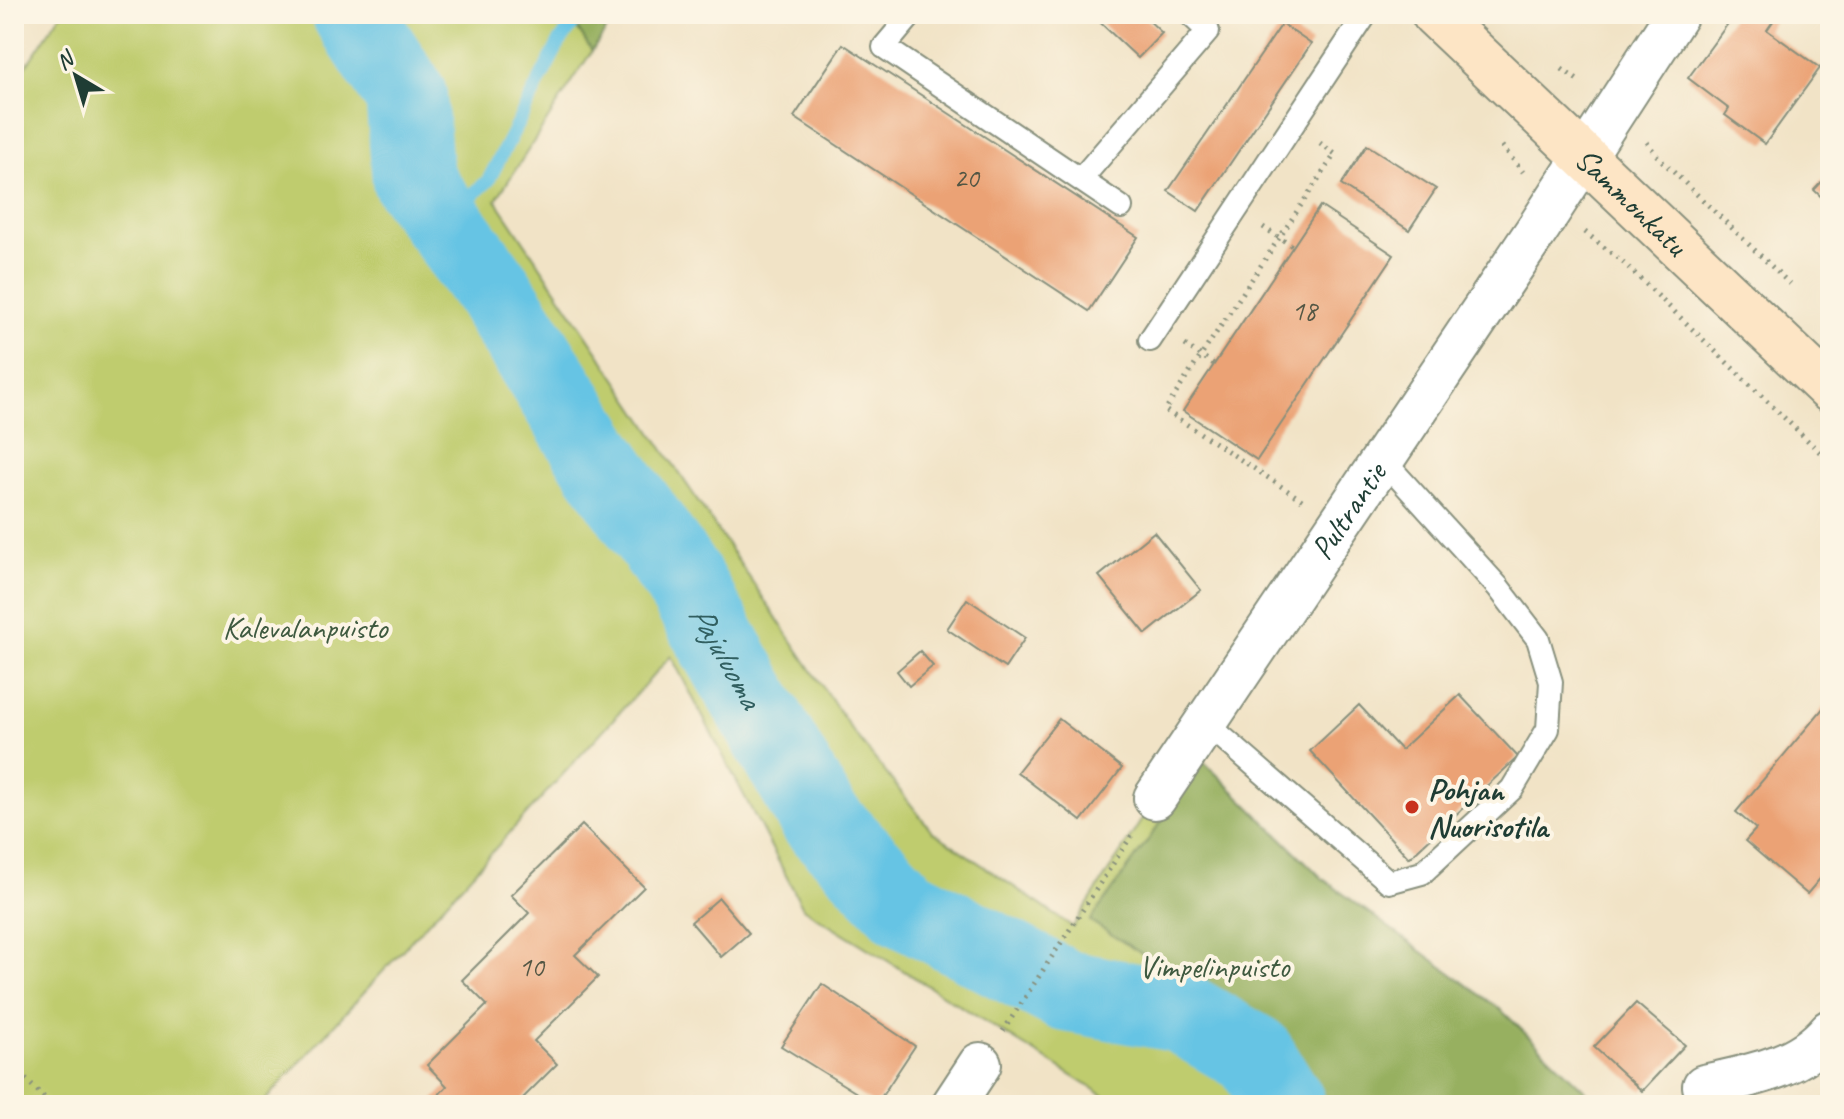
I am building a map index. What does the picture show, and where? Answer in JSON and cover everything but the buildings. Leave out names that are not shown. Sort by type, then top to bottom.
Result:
[{"type":"main road","name":"Sammonkatu","points":[[1434,14],[1830,390]]},
{"type":"street","name":"Pultrantie","points":[[1155,798],[1383,460],[1677,14]]},
{"type":"street","points":[[1704,1086],[1774,1070],[1822,1041],[1830,1031]]},
{"type":"street","points":[[953,1105],[980,1064]]},
{"type":"lane","points":[[912,14],[884,47],[1121,207]]},
{"type":"lane","points":[[1081,179],[1208,31],[1190,14]]},
{"type":"lane","points":[[1150,340],[1366,14]]},
{"type":"lane","points":[[1206,723],[1389,882],[1422,873],[1512,789],[1548,729],[1551,682],[1538,639],[1498,587],[1383,460]]},
{"type":"path","points":[[1551,60],[1638,129],[1658,157],[1797,290]]},
{"type":"path","points":[[1292,125],[1335,154],[1165,410],[1339,525]]},
{"type":"path","points":[[1018,1008],[1062,945],[1155,798]]},
{"type":"path","points":[[14,1068],[52,1105]]},
{"type":"green space","name":"Kalevalanpuisto","points":[[61,14],[568,14],[592,51],[496,200],[851,729],[932,831],[1073,927],[1155,799],[1204,762],[1323,879],[1501,1010],[1600,1105],[1119,1105],[803,908],[671,656],[261,1105],[14,1105],[14,84]]},
{"type":"green space","points":[[568,14],[617,14],[592,51]]},
{"type":"green space","name":"Vimpelinpuisto","points":[[1204,762],[1323,879],[1501,1010],[1600,1105],[1327,1105],[1286,1054],[1213,999],[1090,921]]},
{"type":"waterway","name":"Pajuluoma","points":[[353,14],[406,96],[413,180],[493,290],[595,453],[683,580],[819,818],[904,906],[1066,991],[1180,1012],[1254,1055],[1285,1105]]},
{"type":"waterway","points":[[443,221],[488,181],[559,43],[580,14]]},
{"type":"place","name":"Pohjan Nuorisotila","points":[[1412,807]]}]
